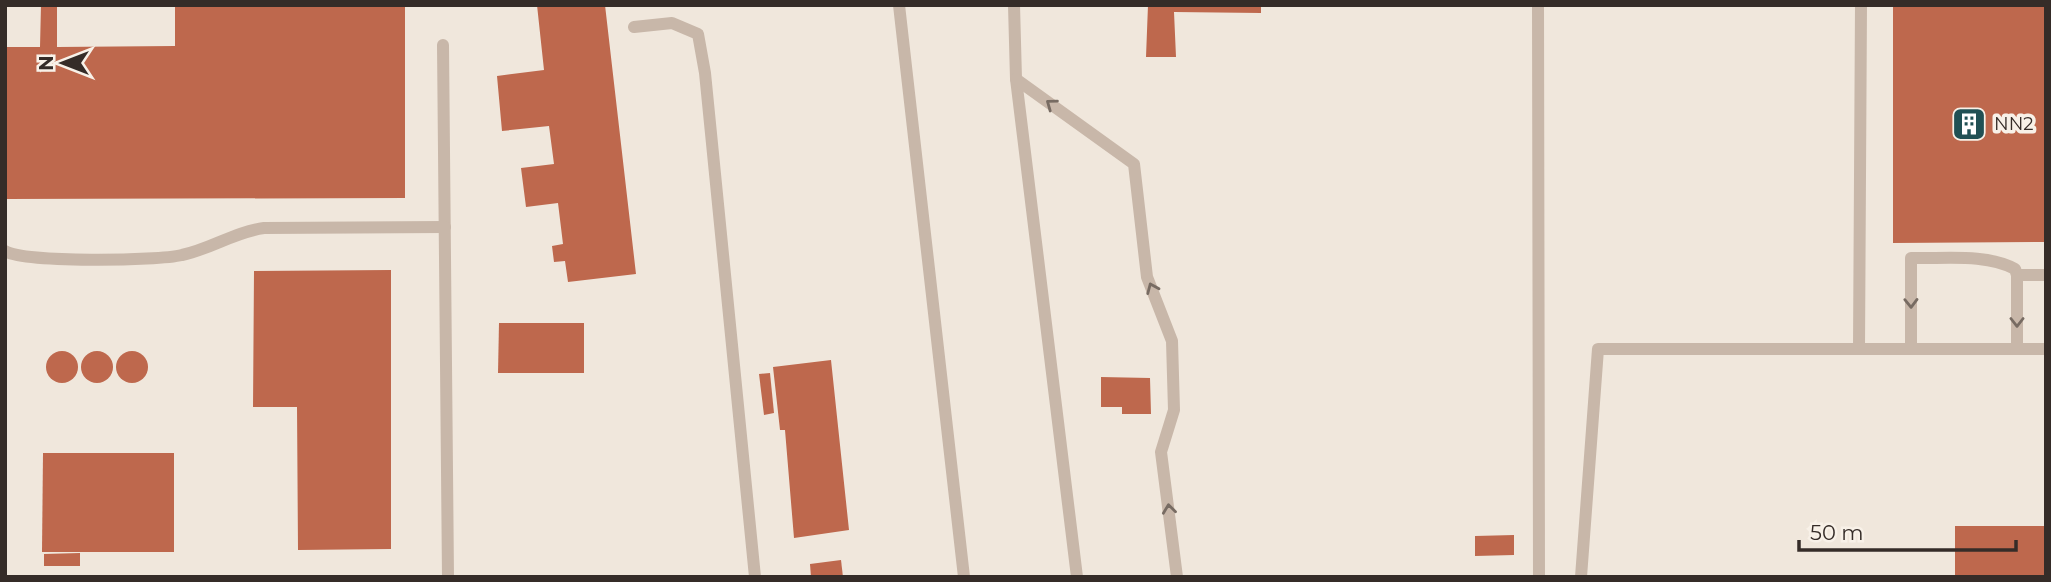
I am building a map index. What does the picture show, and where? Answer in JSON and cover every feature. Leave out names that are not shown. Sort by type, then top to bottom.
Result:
[{"type":"lane","points":[[899,5],[964,577]]},
{"type":"lane","points":[[1014,5],[1016,79],[1077,577]]},
{"type":"lane","points":[[1538,5],[1539,577]]},
{"type":"lane","points":[[1859,349],[1861,5]]},
{"type":"lane","points":[[634,27],[672,23],[698,34],[705,73],[755,577]]},
{"type":"lane","points":[[443,45],[448,577]]},
{"type":"lane","points":[[1016,79],[1134,164],[1147,277],[1172,341],[1174,410],[1161,452],[1177,577]]},
{"type":"lane","points":[[5,251],[33,259],[180,256],[206,248],[240,231],[264,228],[445,227]]},
{"type":"lane","points":[[1912,349],[1910,258],[1986,261],[2006,264],[2015,269],[2017,349]]},
{"type":"lane","points":[[2017,275],[2046,275]]},
{"type":"lane","points":[[1581,577],[1598,349],[2046,349]]},
{"type":"building","points":[[41,5],[57,5],[57,47],[175,46],[175,5],[405,5],[405,198],[5,199],[5,47],[40,47]]},
{"type":"building","points":[[537,5],[605,5],[636,274],[568,282],[565,261],[554,262],[552,246],[563,244],[558,203],[526,207],[521,168],[554,164],[549,126],[502,131],[497,76],[544,70]]},
{"type":"building","points":[[1148,5],[1261,5],[1261,13],[1174,12],[1176,57],[1146,57]]},
{"type":"building","name":"NN2","points":[[1893,5],[2046,5],[2046,242],[1893,243]]},
{"type":"building","points":[[391,270],[391,549],[298,550],[297,407],[253,407],[254,271]]},
{"type":"building","points":[[499,323],[584,323],[584,373],[498,373]]},
{"type":"building","points":[[62,351],[73,356],[78,367],[73,378],[62,383],[51,378],[46,367],[51,356]]},
{"type":"building","points":[[97,351],[108,356],[113,367],[108,378],[97,383],[86,378],[81,367],[86,356]]},
{"type":"building","points":[[132,351],[143,356],[148,367],[143,378],[132,383],[121,378],[116,367],[121,356]]},
{"type":"building","points":[[831,360],[849,530],[794,538],[785,430],[780,430],[773,367]]},
{"type":"building","points":[[770,373],[774,413],[764,415],[759,374]]},
{"type":"building","points":[[1101,377],[1150,378],[1151,414],[1122,414],[1122,407],[1101,407]]},
{"type":"building","points":[[43,453],[174,453],[174,552],[42,552]]},
{"type":"building","points":[[1955,526],[2046,526],[2046,577],[1955,577]]},
{"type":"building","points":[[1514,535],[1514,555],[1475,556],[1475,536]]},
{"type":"building","points":[[80,553],[80,566],[44,566],[44,554]]},
{"type":"building","points":[[841,560],[843,577],[811,577],[810,564]]},
{"type":"place","name":"NN2","points":[[1969,124]]}]
